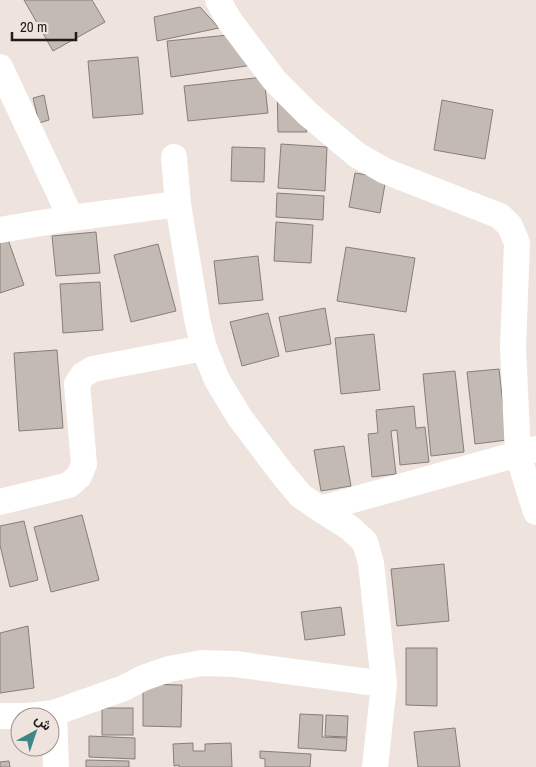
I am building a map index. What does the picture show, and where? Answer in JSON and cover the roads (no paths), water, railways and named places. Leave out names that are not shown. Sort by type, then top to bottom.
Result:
[{"type":"street","points":[[218,0],[229,20],[275,81],[308,114],[356,155],[385,171],[500,216],[510,226],[517,244],[513,348],[536,512]]},
{"type":"street","points":[[0,67],[72,218]]},
{"type":"street","points":[[174,157],[178,204],[197,319],[204,348],[216,380],[240,418],[284,476],[302,496],[320,510],[350,528],[365,542],[371,563],[384,684],[375,767]]},
{"type":"street","points":[[0,230],[178,204]]},
{"type":"street","points":[[0,502],[69,485],[79,476],[84,464],[77,384],[83,375],[93,369],[204,348]]},
{"type":"street","points":[[320,510],[527,452]]},
{"type":"street","points":[[60,711],[124,688],[143,678],[169,669],[202,663],[235,664],[384,684]]}]
